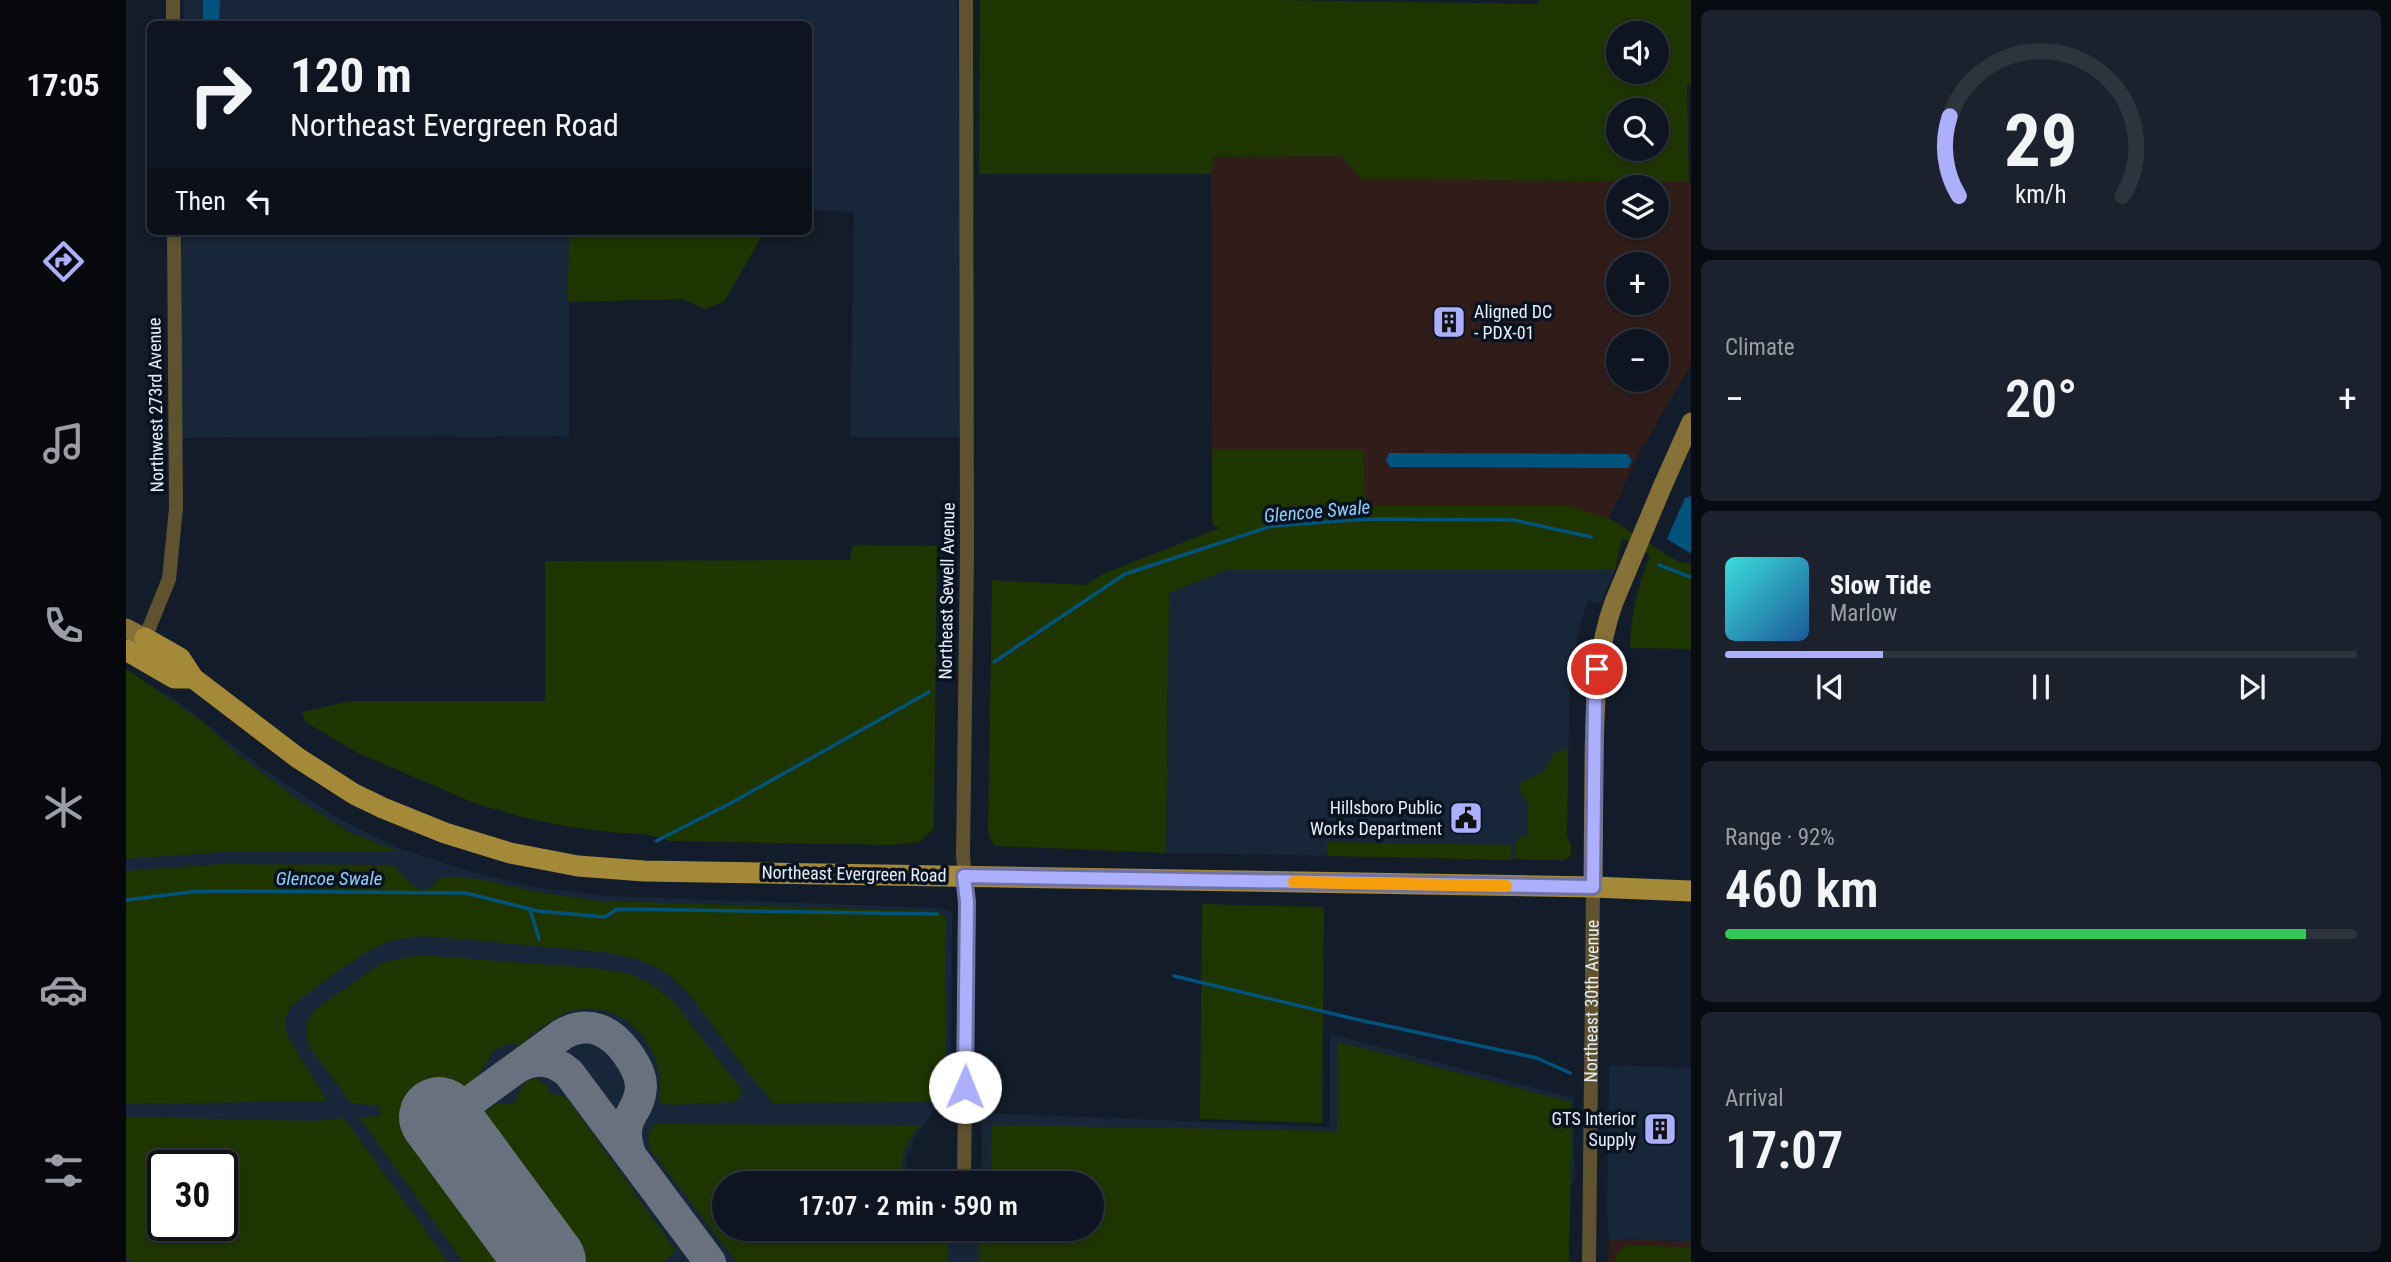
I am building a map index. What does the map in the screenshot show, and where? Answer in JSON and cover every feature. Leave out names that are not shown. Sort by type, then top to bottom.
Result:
[{"type":"main road","name":"Northeast Evergreen Road","points":[[135,633],[180,658],[193,678],[298,758],[354,793],[414,822],[478,844],[578,866],[613,869],[1691,891]]},
{"type":"main road","name":"Northeast Evergreen Road","points":[[126,650],[174,678],[193,678]]},
{"type":"street","points":[[173,0],[173,21]]},
{"type":"street","name":"Northeast Sewell Avenue","points":[[964,1171],[967,902],[963,827],[967,554],[966,0]]},
{"type":"street","name":"Northwest 273rd Avenue","points":[[135,633],[169,579],[176,508],[174,235]]},
{"type":"street","name":"Northeast 30th Avenue","points":[[1589,1262],[1597,669],[1612,609],[1662,485],[1691,422]]},
{"type":"shaded area","points":[[184,0],[957,0],[964,437],[850,437],[854,211],[812,210],[812,21],[184,21]]},
{"type":"shaded area","points":[[1341,156],[1361,179],[1606,181],[1606,238],[1669,238],[1669,182],[1691,182],[1691,365],[1640,451],[1609,518],[1569,506],[1365,506],[1364,449],[1212,449],[1211,174],[1214,157]]},
{"type":"shaded area","points":[[182,235],[569,235],[569,436],[180,438]]},
{"type":"shaded area","points":[[1226,570],[1615,570],[1601,604],[1588,600],[1570,671],[1567,836],[1571,855],[1564,860],[1166,853],[1169,593]]},
{"type":"shaded area","points":[[126,675],[169,695],[268,772],[340,819],[401,849],[472,872],[533,887],[607,896],[938,908],[952,912],[951,1086],[915,1138],[906,1160],[907,1171],[712,1171],[712,1241],[1104,1241],[1104,1171],[982,1171],[982,1113],[1330,1127],[1330,1034],[1573,1098],[1575,1178],[1568,1192],[1567,1262],[126,1262]]},
{"type":"shaded area","points":[[1609,1065],[1691,1068],[1691,1241],[1609,1239]]},
{"type":"shaded area","points":[[1609,1239],[1691,1241],[1691,1262],[1608,1262]]},
{"type":"green space","points":[[980,0],[1275,0],[1539,4],[1539,0],[1691,0],[1691,85],[1687,86],[1689,182],[1669,182],[1669,175],[1606,175],[1606,181],[1361,179],[1341,156],[1214,157],[1211,174],[979,174]]},
{"type":"green space","points":[[569,235],[763,235],[724,302],[705,309],[682,299],[568,302]]},
{"type":"green space","points":[[1212,449],[1364,449],[1365,506],[1569,506],[1609,518],[1677,561],[1691,564],[1691,649],[1630,648],[1636,601],[1650,556],[1622,538],[1615,570],[1226,570],[1169,593],[1166,853],[995,846],[988,831],[992,580],[1085,585],[1105,573],[1220,528],[1214,526],[1212,520]]},
{"type":"green space","points":[[852,545],[937,546],[934,828],[920,842],[893,845],[670,841],[645,834],[569,827],[474,803],[358,753],[305,722],[302,712],[350,701],[545,701],[545,561],[850,560]]},
{"type":"green space","points":[[126,669],[203,722],[241,757],[297,799],[349,832],[399,852],[237,851],[126,859]]},
{"type":"green space","points":[[1568,749],[1567,836],[1571,855],[1564,860],[1515,859],[1515,841],[1518,841],[1519,837],[1528,836],[1528,805],[1519,788],[1522,782],[1544,771],[1554,753]]},
{"type":"green space","points":[[1327,842],[1511,845],[1511,860],[1328,856]]},
{"type":"green space","points":[[220,864],[393,865],[413,885],[423,890],[430,888],[442,877],[479,879],[532,891],[599,901],[937,911],[946,917],[946,1087],[931,1102],[773,1103],[691,996],[667,973],[637,959],[604,952],[425,936],[392,940],[365,953],[290,1007],[285,1020],[287,1036],[327,1101],[126,1104],[126,871]]},
{"type":"green space","points":[[1202,904],[1324,907],[1322,1123],[1200,1119]]},
{"type":"green space","points":[[418,955],[592,968],[630,974],[651,984],[674,1002],[741,1089],[741,1096],[737,1101],[730,1102],[672,1105],[659,1102],[657,1066],[644,1038],[635,1027],[623,1019],[610,1012],[595,1009],[580,1009],[563,1014],[519,1045],[510,1044],[495,1049],[477,1077],[412,1123],[513,1262],[463,1262],[359,1117],[381,1116],[379,1106],[351,1103],[311,1049],[306,1035],[307,1020],[317,1008],[382,963]]},
{"type":"green space","points":[[1338,1042],[1572,1102],[1569,1262],[979,1262],[978,1241],[1104,1241],[1104,1171],[991,1171],[992,1125],[1337,1131]]},
{"type":"green space","points":[[536,1078],[548,1087],[550,1093],[567,1098],[676,1251],[662,1262],[577,1262],[497,1154],[496,1132],[485,1121],[487,1110],[495,1104],[514,1104],[524,1084]]},
{"type":"green space","points":[[126,1117],[315,1121],[344,1118],[448,1262],[132,1262],[126,1254]]},
{"type":"green space","points":[[655,1124],[920,1125],[904,1152],[903,1171],[712,1171],[712,1230],[649,1148],[648,1134]]},
{"type":"green space","points":[[721,1241],[948,1241],[948,1262],[737,1262]]},
{"type":"green space","points":[[1631,1245],[1691,1248],[1691,1262],[1613,1262],[1621,1249]]},
{"type":"water","points":[[203,0],[220,0],[219,21],[203,21]]},
{"type":"water","points":[[1389,453],[1628,454],[1632,461],[1628,468],[1390,467],[1386,460]]},
{"type":"water","points":[[1691,496],[1690,553],[1667,539],[1685,498]]},
{"type":"waterway","name":"Glencoe Swale","points":[[994,662],[1125,574],[1272,526],[1368,519],[1514,520],[1591,537]]},
{"type":"waterway","name":"Glencoe Swale","points":[[1659,565],[1691,577]]},
{"type":"waterway","name":"Glencoe Swale","points":[[656,841],[731,803],[929,692]]},
{"type":"waterway","name":"Glencoe Swale","points":[[126,900],[221,891],[466,893],[538,911],[605,917],[617,909],[937,914]]},
{"type":"waterway","name":"Glencoe Swale","points":[[530,909],[539,939]]},
{"type":"waterway","points":[[1174,976],[1537,1058],[1570,1073]]},
{"type":"taxiway","points":[[442,1122],[563,1034],[590,1028],[606,1033],[620,1045],[635,1065],[641,1082],[640,1096],[626,1131],[630,1154]]},
{"type":"taxiway","points":[[520,1066],[533,1061],[546,1061],[569,1073],[710,1262]]},
{"type":"runway","points":[[439,1117],[546,1262]]},
{"type":"slow traffic","points":[[1294,882],[1506,886]]},
{"type":"place","name":"Aligned DC - PDX-01","points":[[1449,322]]},
{"type":"place","name":"Hillsboro Public Works Department","points":[[1466,818]]},
{"type":"place","name":"GTS Interior Supply","points":[[1660,1129]]},
{"type":"route","points":[[965,1087],[967,902],[964,876],[1593,887],[1597,669]]}]
